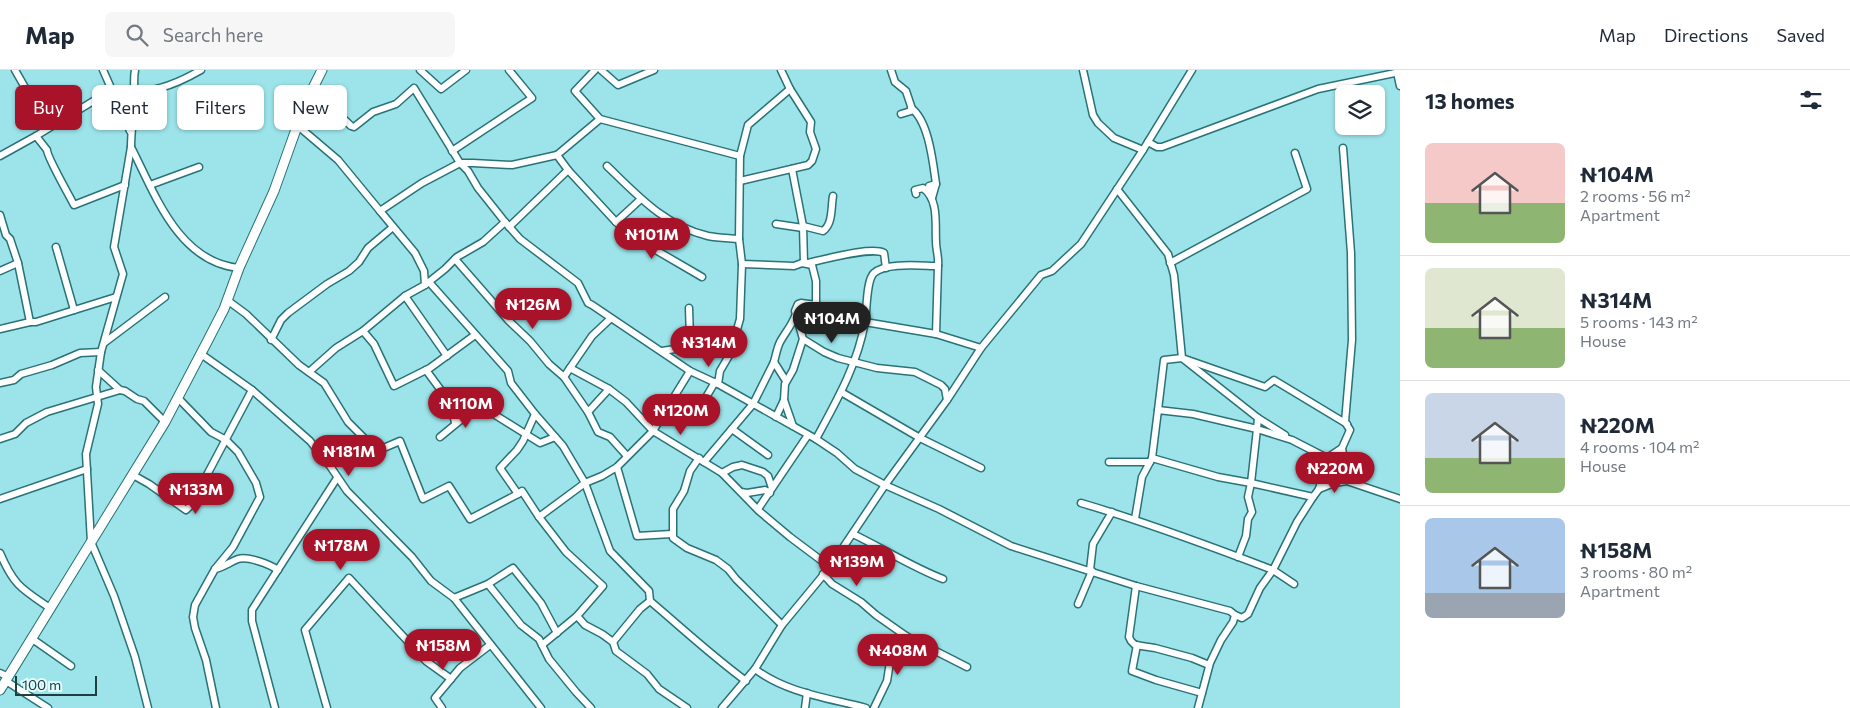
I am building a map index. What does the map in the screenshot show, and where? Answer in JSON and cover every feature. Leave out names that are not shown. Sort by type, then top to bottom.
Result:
[{"type":"street","points":[[14,70],[23,85]]},
{"type":"street","points":[[104,70],[111,85]]},
{"type":"street","points":[[133,85],[135,70]]},
{"type":"street","points":[[167,86],[185,79],[200,70]]},
{"type":"street","points":[[315,85],[322,70]]},
{"type":"street","points":[[420,70],[441,89],[466,70]]},
{"type":"street","points":[[452,151],[532,98],[509,70]]},
{"type":"street","points":[[595,70],[575,91],[600,119],[740,156]]},
{"type":"street","points":[[601,70],[618,85],[654,70]]},
{"type":"street","points":[[740,181],[808,165],[812,161],[816,149],[810,132],[811,122],[790,90],[782,70]]},
{"type":"street","points":[[891,70],[895,82],[906,91],[912,109],[920,117],[930,143],[936,184],[930,195]]},
{"type":"street","points":[[1083,70],[1094,116],[1098,123],[1114,138],[1143,150]]},
{"type":"street","points":[[722,708],[755,669],[782,625],[830,567],[885,485],[947,400],[981,348],[1041,275],[1052,271],[1081,244],[1143,150],[1192,70]]},
{"type":"street","points":[[1148,142],[1157,148],[1162,147],[1318,89],[1398,72],[1400,86]]},
{"type":"street","points":[[347,122],[354,127],[373,112],[396,104],[414,88],[460,163],[507,225],[520,239],[578,283],[588,302],[610,319],[690,370],[816,439],[837,453],[855,469],[885,485],[939,509],[1011,546],[1136,586],[1230,611],[1242,618],[1248,614],[1260,588],[1273,570],[1297,522],[1318,489],[1327,458],[1342,448],[1350,430],[1346,424],[1274,380],[1265,387],[1182,358],[1164,360],[1151,460],[1142,477],[1135,519]]},
{"type":"street","points":[[695,416],[716,383],[720,370],[730,354],[740,319],[742,264],[739,239],[740,156],[748,125],[790,90]]},
{"type":"street","points":[[901,114],[912,109]]},
{"type":"street","points":[[380,211],[422,183],[460,163],[512,165],[557,154],[600,119]]},
{"type":"street","points":[[1,154],[45,130]]},
{"type":"street","points":[[0,690],[5,677],[166,422],[227,300],[239,268],[274,191],[297,130]]},
{"type":"street","points":[[303,130],[338,160],[415,253],[421,263],[427,283],[508,371],[511,383],[563,446],[585,483],[610,551],[649,591],[650,601],[672,618],[704,649],[746,681]]},
{"type":"street","points":[[131,132],[131,147],[114,247],[123,274],[101,352],[96,388],[98,398],[86,454],[91,542],[114,596],[135,657],[148,708]]},
{"type":"street","points":[[36,136],[48,150],[47,155],[74,205],[125,184]]},
{"type":"street","points":[[131,147],[169,220],[192,247],[218,265],[239,268]]},
{"type":"street","points":[[1343,148],[1351,253],[1352,340],[1347,387],[1346,424]]},
{"type":"street","points":[[1170,263],[1307,189],[1294,153]]},
{"type":"street","points":[[557,154],[568,170],[616,222],[642,242],[702,277]]},
{"type":"street","points":[[608,166],[658,214],[677,225],[691,232],[710,237],[739,239]]},
{"type":"street","points":[[150,185],[199,167]]},
{"type":"street","points":[[792,168],[803,227],[806,263],[814,269],[816,305]]},
{"type":"street","points":[[309,372],[336,348],[363,331],[405,296],[427,283],[455,259],[507,225],[568,170]]},
{"type":"street","points":[[916,194],[916,189],[923,188],[930,195],[936,217],[938,266],[936,334]]},
{"type":"street","points":[[1117,189],[1168,254],[1174,274],[1182,358],[1258,418],[1292,440],[1327,458]]},
{"type":"street","points":[[776,224],[823,231],[830,222],[832,196]]},
{"type":"street","points":[[616,222],[641,199]]},
{"type":"street","points":[[0,214],[6,235],[10,239],[18,263],[30,322]]},
{"type":"street","points":[[271,340],[281,320],[288,313],[360,262],[368,248],[393,226]]},
{"type":"street","points":[[56,248],[74,310]]},
{"type":"street","points":[[742,264],[794,266],[878,250],[884,253],[886,268]]},
{"type":"street","points":[[455,259],[471,279],[530,341],[540,355],[564,377],[588,412],[598,432],[610,436],[627,456]]},
{"type":"street","points":[[0,271],[18,263]]},
{"type":"street","points":[[816,439],[855,362],[865,322],[871,276],[886,268],[896,266],[938,266]]},
{"type":"street","points":[[0,329],[36,322],[116,296]]},
{"type":"street","points":[[405,296],[447,356]]},
{"type":"street","points":[[103,344],[134,318],[165,297]]},
{"type":"street","points":[[227,300],[246,314],[271,340],[324,383],[348,422],[366,440],[372,453],[400,441],[423,499],[449,486],[470,519],[522,491],[566,552],[603,586],[577,616],[542,645]]},
{"type":"street","points":[[776,416],[784,400],[786,381],[793,370],[803,337],[795,307],[801,303],[816,305],[865,322],[936,334],[981,348]]},
{"type":"street","points":[[662,352],[675,349],[690,339],[689,308]]},
{"type":"street","points":[[782,625],[728,569],[716,560],[680,544],[673,538],[672,510],[684,491],[690,471],[754,404],[774,362],[779,345],[791,328],[796,314]]},
{"type":"street","points":[[564,377],[592,336],[610,319]]},
{"type":"street","points":[[791,328],[824,352],[838,358],[877,368],[915,372],[942,385],[945,389],[947,400]]},
{"type":"street","points":[[363,331],[374,344],[394,386],[426,370],[475,335]]},
{"type":"street","points":[[0,383],[14,380],[21,374],[52,365],[80,353],[101,352]]},
{"type":"street","points":[[201,354],[252,390],[310,441],[347,491],[412,556],[431,582],[454,598],[541,708]]},
{"type":"street","points":[[774,362],[786,381]]},
{"type":"street","points":[[570,368],[609,389],[626,402],[652,432],[722,473],[758,509],[790,537],[830,567]]},
{"type":"street","points":[[98,370],[120,390]]},
{"type":"street","points":[[426,370],[451,404],[456,423]]},
{"type":"street","points":[[539,517],[585,483],[617,467],[652,432],[690,370]]},
{"type":"street","points":[[588,412],[609,389]]},
{"type":"street","points":[[0,439],[15,434],[26,423],[47,412],[120,390],[126,391],[137,400],[144,400],[166,422]]},
{"type":"street","points":[[133,475],[186,510],[191,505],[252,390]]},
{"type":"street","points":[[841,392],[920,438],[981,468]]},
{"type":"street","points":[[178,398],[211,432],[226,440],[238,452],[256,483],[260,497],[233,547],[215,569],[195,605],[193,617],[206,660],[216,708]]},
{"type":"street","points":[[784,400],[793,426]]},
{"type":"street","points":[[440,437],[478,405],[540,443],[555,437]]},
{"type":"street","points":[[1158,410],[1193,414],[1257,429],[1292,440]]},
{"type":"street","points":[[518,494],[500,468],[517,450],[535,414]]},
{"type":"street","points":[[1238,557],[1246,536],[1248,518],[1252,512],[1248,497],[1258,418]]},
{"type":"street","points":[[732,429],[768,455]]},
{"type":"street","points":[[758,509],[808,435]]},
{"type":"street","points":[[1342,448],[1347,481]]},
{"type":"street","points":[[1109,462],[1151,460],[1218,477],[1313,497]]},
{"type":"street","points":[[722,473],[742,465],[763,472],[768,476],[771,490]]},
{"type":"street","points":[[617,467],[636,536],[672,534]]},
{"type":"street","points":[[0,499],[87,469]]},
{"type":"street","points":[[275,708],[251,617],[255,605],[337,478]]},
{"type":"street","points":[[1318,489],[1347,481],[1400,499]]},
{"type":"street","points":[[741,492],[771,490]]},
{"type":"street","points":[[1081,503],[1135,519],[1273,570],[1294,584]]},
{"type":"street","points":[[1078,604],[1091,571],[1093,544],[1112,512]]},
{"type":"street","points":[[853,534],[881,547],[917,569],[943,579]]},
{"type":"street","points":[[0,553],[8,573],[15,583],[50,608]]},
{"type":"street","points":[[215,569],[240,558],[268,563],[278,570]]},
{"type":"street","points":[[454,598],[488,584],[513,568],[541,603],[557,633]]},
{"type":"street","points":[[823,574],[832,584],[861,602],[906,636],[967,666]]},
{"type":"street","points":[[327,708],[305,630],[349,578],[426,660],[451,679]]},
{"type":"street","points":[[488,584],[521,625],[535,634],[549,659],[591,708]]},
{"type":"street","points":[[1136,586],[1130,641],[1137,645],[1192,658],[1210,665]]},
{"type":"street","points":[[613,642],[640,609],[650,601]]},
{"type":"street","points":[[1198,708],[1210,665],[1235,615]]},
{"type":"street","points":[[577,616],[585,625],[613,642],[616,651],[647,674],[659,689],[687,708]]},
{"type":"street","points":[[874,708],[887,680],[890,662],[906,636]]},
{"type":"street","points":[[31,638],[71,666]]},
{"type":"street","points":[[442,708],[435,698],[460,668],[490,645]]},
{"type":"street","points":[[1137,645],[1132,671],[1202,693]]},
{"type":"street","points":[[755,669],[768,679],[807,693],[866,708]]},
{"type":"street","points":[[5,677],[48,708]]},
{"type":"street","points":[[805,708],[807,693]]}]
